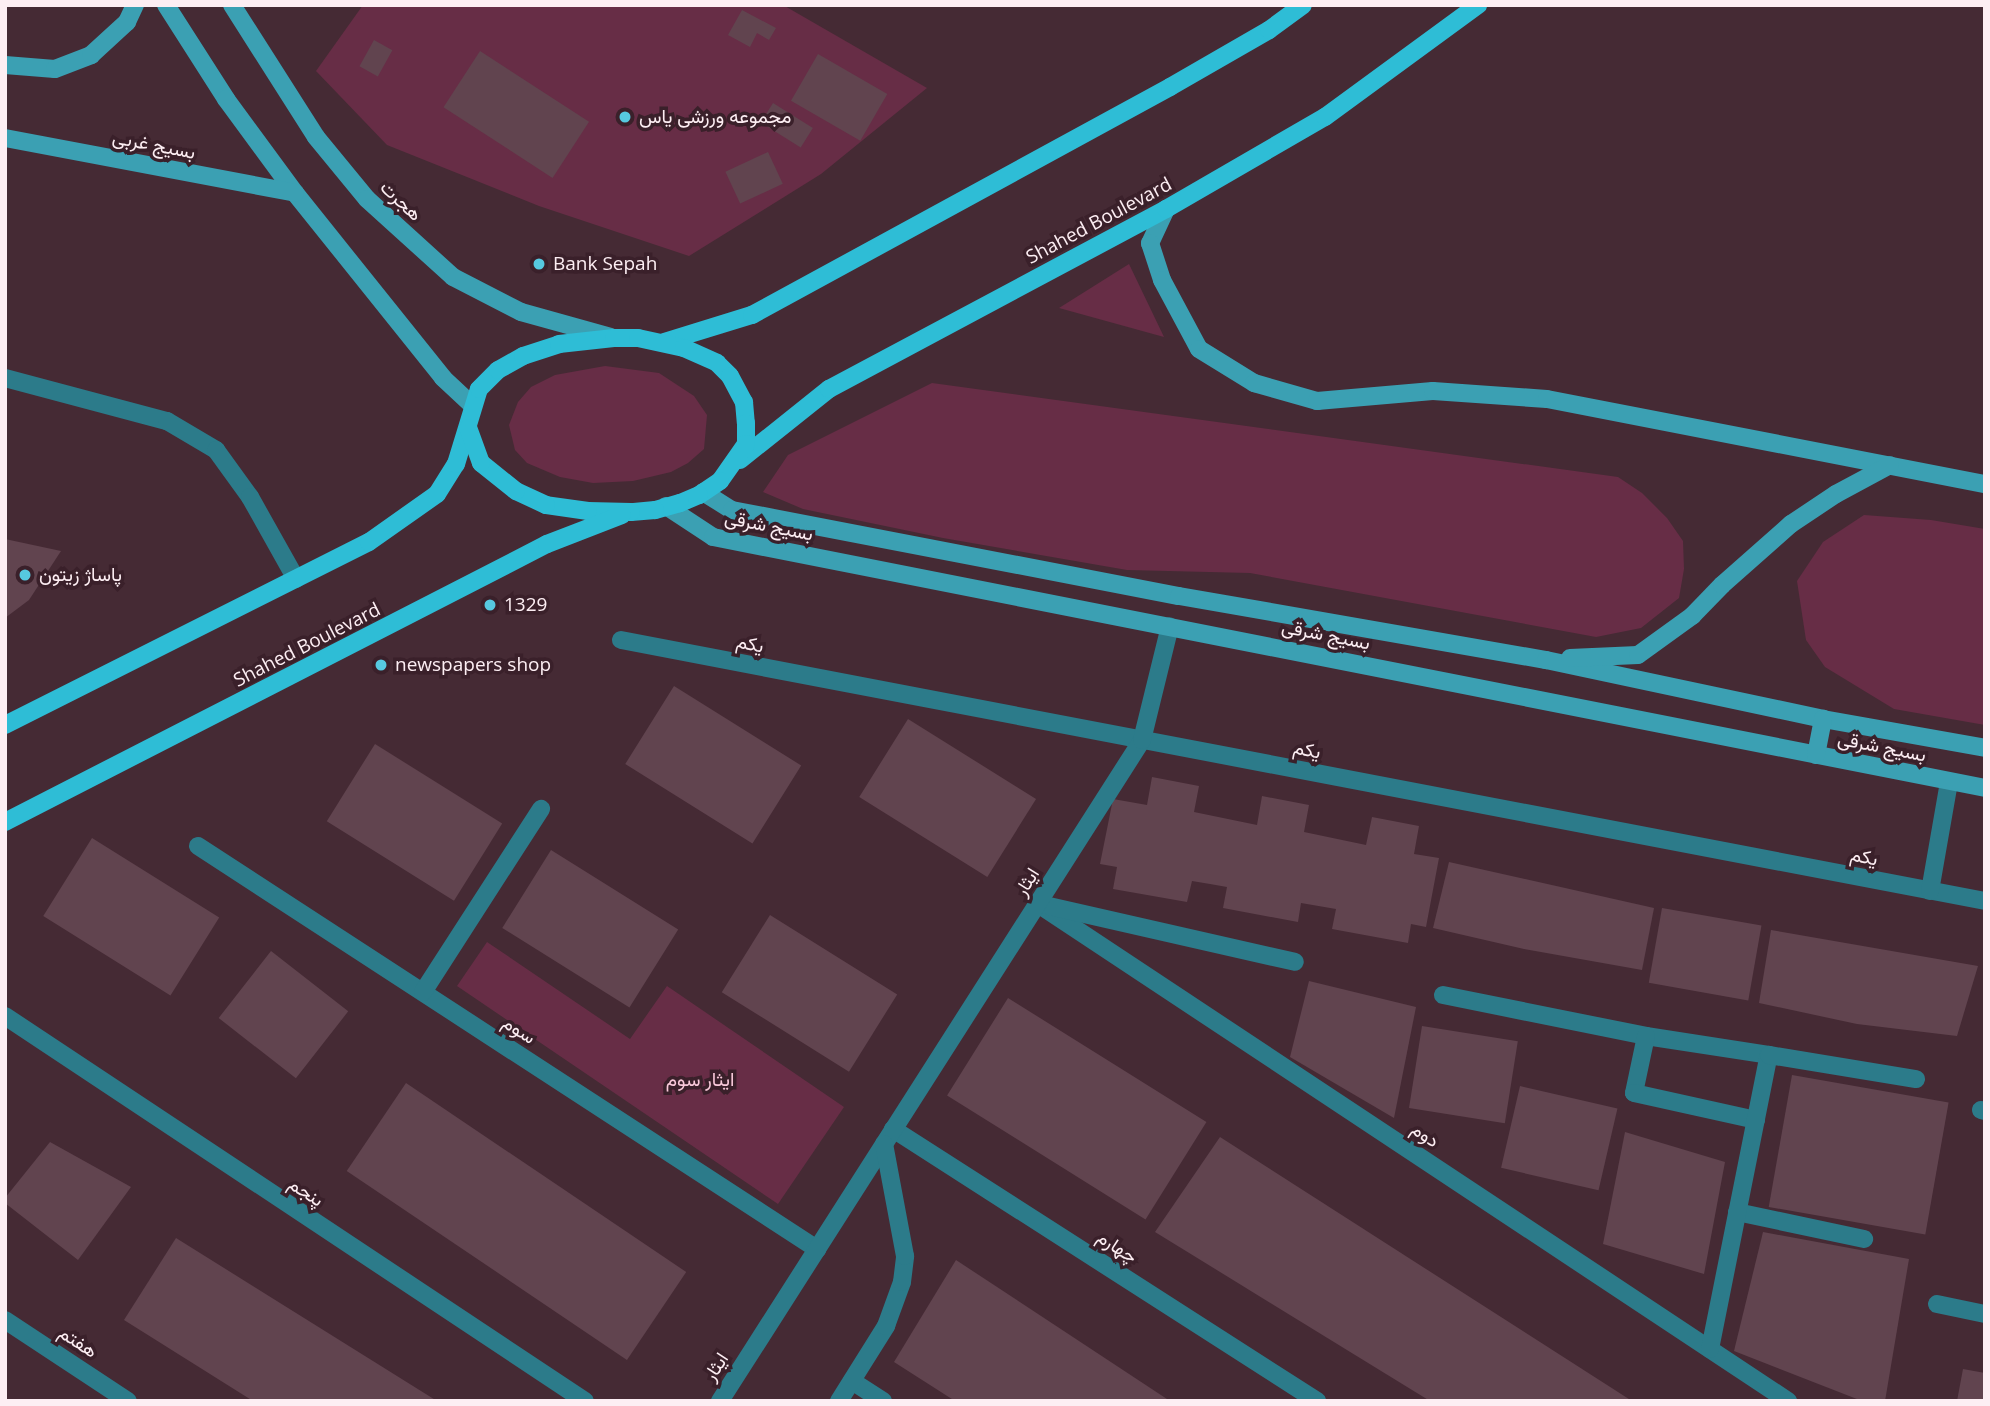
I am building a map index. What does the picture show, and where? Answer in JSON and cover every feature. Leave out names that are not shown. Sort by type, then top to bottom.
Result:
[{"type":"main road","points":[[5,65],[55,69],[91,55],[127,22],[135,5]]},
{"type":"main road","points":[[166,5],[226,99],[296,194],[443,378],[472,405]]},
{"type":"main road","name":"هجرت","points":[[232,5],[316,137],[367,199],[453,277],[521,312],[614,338]]},
{"type":"main road","points":[[663,342],[751,316],[1170,87],[1269,30],[1303,5]]},
{"type":"main road","name":"Shahed Boulevard","points":[[734,464],[829,388],[1166,209],[1325,117],[1478,5]]},
{"type":"main road","name":"بسیج غربی","points":[[5,138],[296,194]]},
{"type":"main road","points":[[1166,209],[1150,243],[1162,280],[1199,349],[1254,383],[1317,401],[1433,391],[1547,399],[1985,484]]},
{"type":"main road","points":[[5,725],[369,542],[437,494],[456,464],[468,428],[472,405],[480,389],[498,370],[523,356],[559,344],[614,338],[663,342],[717,363],[738,387],[744,402],[746,444],[720,481],[703,492],[666,506],[631,512],[588,511],[546,505],[516,491],[481,463],[468,428]]},
{"type":"main road","points":[[1546,660],[1638,655],[1692,616],[1722,585],[1791,524],[1836,494],[1890,465]]},
{"type":"main road","name":"بسیج شرقی","points":[[703,492],[732,510],[1180,596],[1546,660],[1823,719],[1985,748]]},
{"type":"main road","name":"بسیج شرقی","points":[[666,506],[713,537],[1985,788]]},
{"type":"main road","name":"Shahed Boulevard","points":[[5,822],[547,544],[631,512]]},
{"type":"main road","points":[[1170,626],[1180,596]]},
{"type":"main road","points":[[1816,755],[1823,719]]},
{"type":"street","points":[[5,378],[167,421],[216,450],[250,497],[296,579]]},
{"type":"street","name":"ایثار","points":[[720,1401],[1142,740],[1170,626]]},
{"type":"street","name":"یکم","points":[[621,640],[1985,901]]},
{"type":"street","points":[[1930,891],[1949,782]]},
{"type":"street","points":[[423,992],[541,809]]},
{"type":"street","name":"سوم","points":[[198,846],[817,1249]]},
{"type":"street","points":[[1038,904],[1295,962]]},
{"type":"street","name":"دوم","points":[[1038,904],[1788,1401]]},
{"type":"street","points":[[1443,995],[1646,1037],[1916,1079]]},
{"type":"street","name":"پنجم","points":[[5,1016],[585,1401]]},
{"type":"street","points":[[1646,1037],[1633,1093],[1756,1120]]},
{"type":"street","points":[[1710,1349],[1769,1055]]},
{"type":"street","points":[[839,1401],[886,1326],[902,1282],[905,1256],[889,1137]]},
{"type":"street","name":"چهارم","points":[[889,1137],[1317,1401]]},
{"type":"street","points":[[1737,1212],[1864,1239]]},
{"type":"street","points":[[1937,1304],[1985,1314]]},
{"type":"street","name":"هفتم","points":[[5,1320],[128,1401]]},
{"type":"street","points":[[852,1381],[883,1401]]},
{"type":"green space","name":"مجموعه ورزشی یاس","points":[[363,5],[783,5],[927,88],[821,174],[689,256],[539,206],[387,145],[316,71]]},
{"type":"green space","points":[[1129,264],[1164,337],[1059,308]]},
{"type":"green space","points":[[605,366],[659,373],[694,396],[707,415],[704,449],[688,463],[671,472],[633,481],[593,483],[560,477],[527,463],[515,450],[509,425],[518,402],[531,387],[555,375]]},
{"type":"green space","points":[[932,383],[1618,477],[1642,493],[1667,518],[1683,541],[1684,569],[1679,598],[1641,628],[1596,637],[1250,573],[1127,570],[943,538],[803,509],[763,492],[788,455]]},
{"type":"green space","points":[[1864,515],[1931,520],[1985,529],[1985,725],[1894,709],[1825,667],[1806,640],[1797,581],[1823,542]]},
{"type":"green space","name":"ایثار سوم","points":[[487,942],[630,1039],[667,986],[844,1107],[778,1204],[457,986]]},
{"type":"building","points":[[742,10],[776,28],[769,40],[757,33],[750,47],[728,35]]},
{"type":"building","points":[[374,40],[392,50],[378,76],[359,66]]},
{"type":"building","points":[[480,51],[589,122],[553,178],[444,107]]},
{"type":"building","points":[[818,54],[887,94],[860,141],[791,101]]},
{"type":"building","points":[[773,103],[813,128],[801,147],[761,123]]},
{"type":"building","points":[[768,152],[783,184],[740,204],[725,172]]},
{"type":"building","name":"پاساژ زیتون","points":[[5,539],[61,551],[29,600],[5,618]]},
{"type":"building","points":[[674,686],[801,765],[752,844],[625,764]]},
{"type":"building","points":[[908,719],[1036,799],[987,877],[859,797]]},
{"type":"building","points":[[375,744],[502,823],[454,901],[327,821]]},
{"type":"building","points":[[1152,777],[1199,786],[1194,812],[1257,825],[1262,796],[1309,805],[1304,832],[1366,845],[1372,817],[1419,826],[1414,854],[1439,858],[1426,927],[1411,924],[1408,943],[1332,929],[1336,909],[1301,903],[1298,922],[1223,908],[1227,887],[1192,881],[1187,902],[1113,889],[1117,867],[1100,864],[1113,799],[1147,805]]},
{"type":"building","points":[[92,838],[219,917],[170,996],[43,916]]},
{"type":"building","points":[[551,850],[678,929],[629,1008],[502,928]]},
{"type":"building","points":[[1449,862],[1654,908],[1642,970],[1524,949],[1433,928]]},
{"type":"building","points":[[1662,908],[1761,926],[1748,1000],[1649,983]]},
{"type":"building","points":[[770,915],[897,994],[849,1072],[722,992]]},
{"type":"building","points":[[1771,930],[1978,966],[1957,1036],[1857,1024],[1759,1003]]},
{"type":"building","points":[[271,951],[348,1011],[296,1078],[219,1018]]},
{"type":"building","points":[[1309,981],[1416,1007],[1394,1118],[1290,1057]]},
{"type":"building","points":[[1008,998],[1206,1122],[1146,1220],[947,1096]]},
{"type":"building","points":[[1422,1026],[1518,1041],[1505,1123],[1409,1108]]},
{"type":"building","points":[[1792,1075],[1949,1103],[1925,1235],[1769,1207]]},
{"type":"building","points":[[406,1083],[686,1272],[627,1360],[347,1171]]},
{"type":"building","points":[[1520,1086],[1617,1108],[1599,1190],[1501,1168]]},
{"type":"building","points":[[1625,1132],[1725,1162],[1704,1274],[1603,1244]]},
{"type":"building","points":[[1220,1137],[1632,1401],[1430,1401],[1155,1232]]},
{"type":"building","points":[[50,1142],[131,1187],[78,1260],[5,1203],[5,1198]]},
{"type":"building","points":[[1763,1232],[1909,1259],[1885,1401],[1862,1401],[1734,1351]]},
{"type":"building","points":[[176,1238],[437,1401],[253,1401],[124,1320]]},
{"type":"building","points":[[956,1260],[1170,1401],[955,1401],[894,1362]]},
{"type":"building","points":[[1963,1369],[1985,1373],[1985,1401],[1957,1401]]},
{"type":"place","name":"مجموعه ورزشی یاس","points":[[625,117]]},
{"type":"place","name":"Bank Sepah","points":[[539,264]]},
{"type":"place","name":"پاساژ زیتون","points":[[25,575]]},
{"type":"place","name":"1329","points":[[490,605]]},
{"type":"place","name":"newspapers shop","points":[[381,665]]}]
